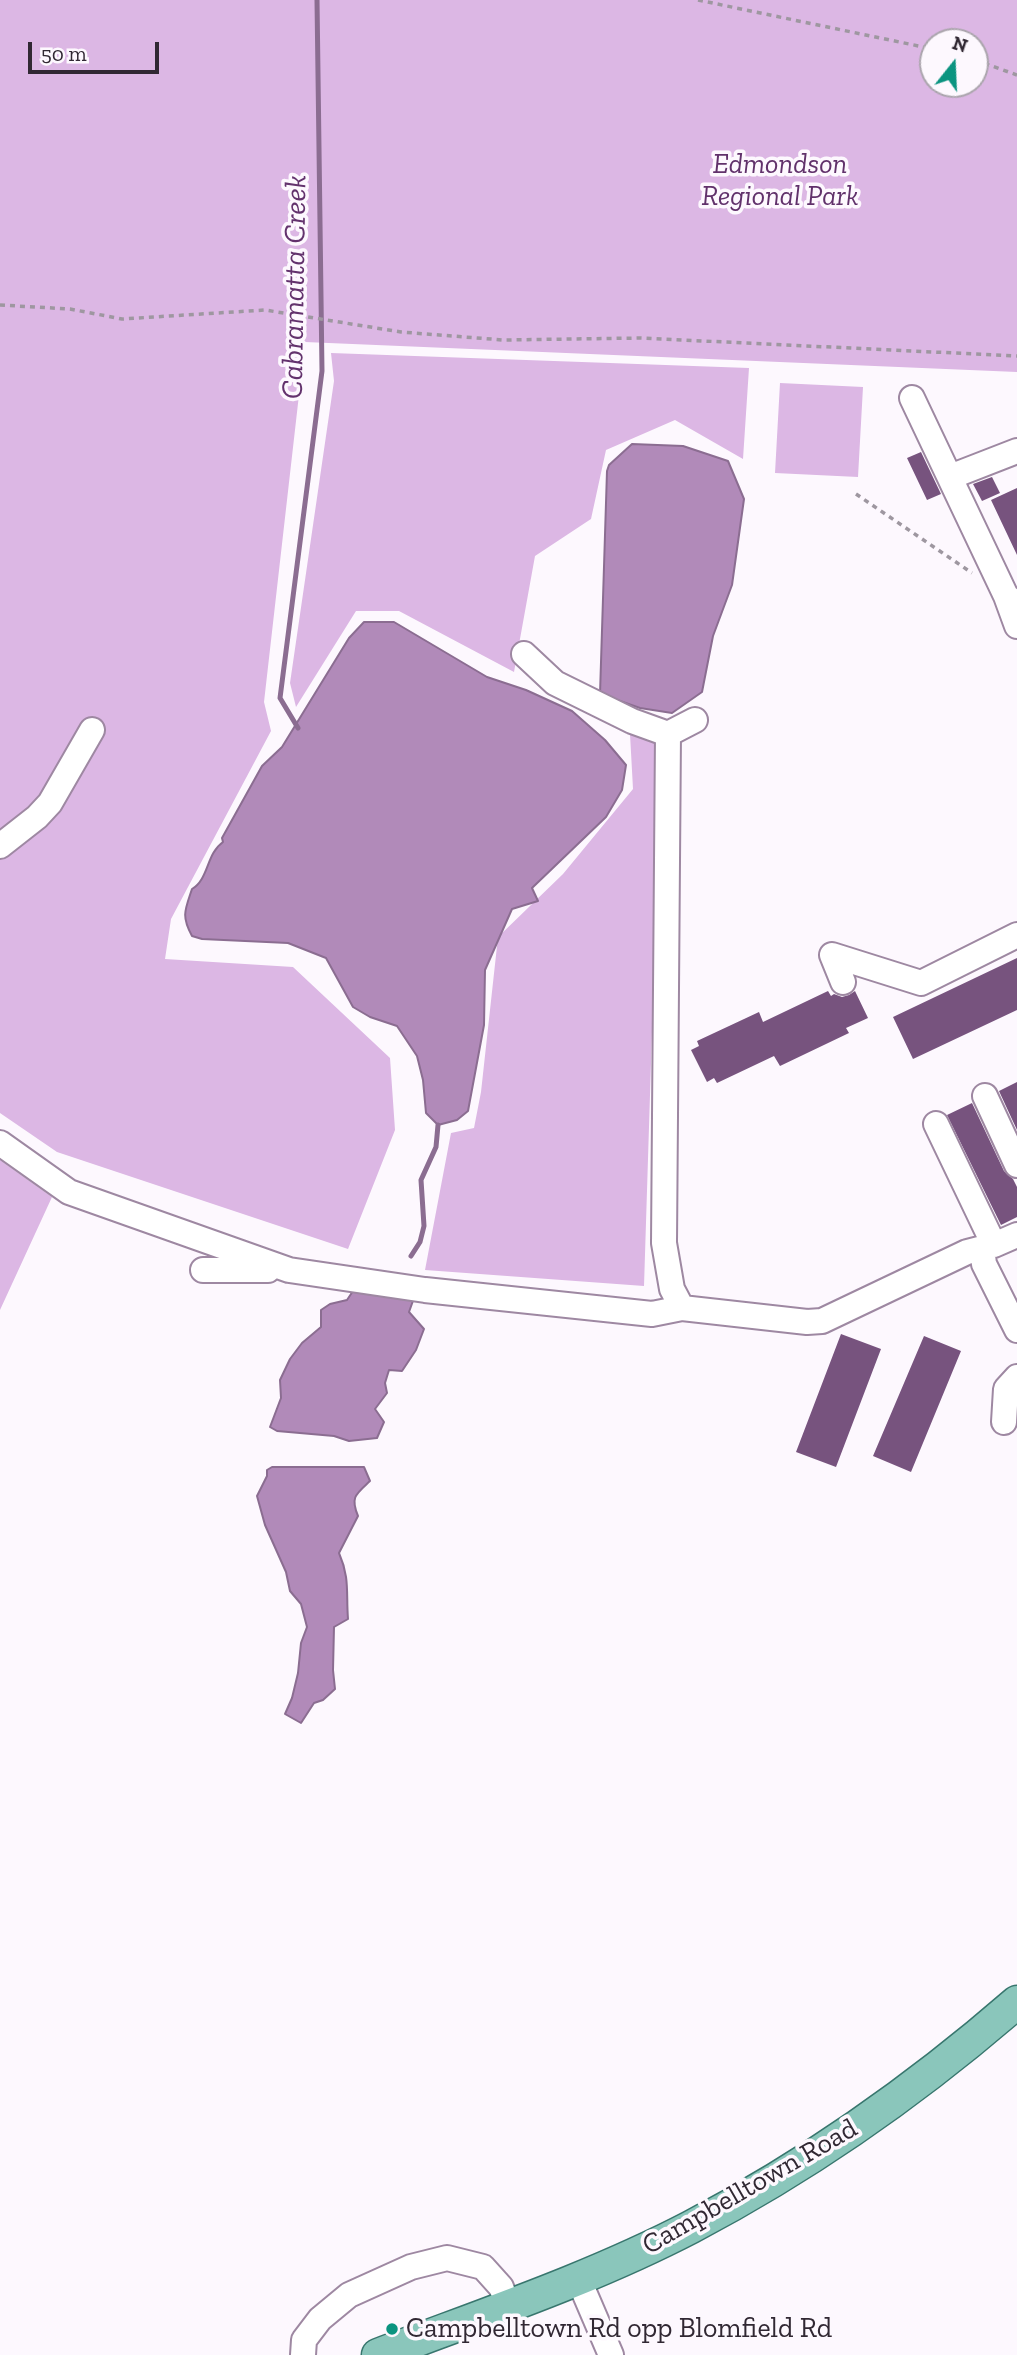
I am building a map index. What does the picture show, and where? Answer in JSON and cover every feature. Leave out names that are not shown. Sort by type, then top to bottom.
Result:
[{"type":"main road","name":"Campbelltown Road","points":[[378,2355],[578,2278],[690,2227],[841,2139],[906,2092],[1017,2002]]},
{"type":"street","points":[[912,398],[1012,600],[1017,626]]},
{"type":"street","points":[[950,477],[1017,451]]},
{"type":"street","points":[[524,654],[555,683],[632,721],[668,734],[695,720]]},
{"type":"street","points":[[0,846],[37,817],[50,803],[92,730]]},
{"type":"street","points":[[668,734],[664,1242],[673,1289],[682,1308]]},
{"type":"street","points":[[843,982],[832,956],[921,983],[1017,935]]},
{"type":"street","points":[[985,1096],[1017,1165]]},
{"type":"street","points":[[936,1124],[988,1247],[984,1264],[1017,1329]]},
{"type":"street","points":[[0,1143],[69,1192],[289,1270]]},
{"type":"street","points":[[203,1270],[289,1270],[425,1290],[652,1314],[682,1308],[807,1322],[822,1321],[967,1252],[1017,1235]]},
{"type":"street","points":[[1004,1422],[1006,1389],[1017,1377]]},
{"type":"street","points":[[303,2355],[304,2340],[320,2319],[349,2295],[411,2267],[447,2258],[483,2267],[501,2287],[509,2305]]},
{"type":"street","points":[[578,2278],[611,2355]]},
{"type":"path","points":[[698,0],[919,46]]},
{"type":"path","points":[[989,65],[1017,75]]},
{"type":"path","points":[[0,305],[70,309],[122,319],[265,310],[401,332],[503,340],[640,338],[1017,356]]},
{"type":"path","points":[[856,494],[1012,600]]},
{"type":"green space","name":"Edmondson Regional Park","points":[[0,0],[1017,0],[1017,372],[305,342],[264,702],[271,731],[171,919],[165,959],[293,967],[390,1058],[395,1130],[348,1249],[57,1152],[0,1113]]},
{"type":"green space","points":[[331,353],[749,368],[743,459],[675,420],[606,450],[591,519],[535,556],[514,672],[399,611],[356,611],[296,707],[290,683],[334,381]]},
{"type":"green space","points":[[780,383],[863,387],[858,477],[775,473]]},
{"type":"green space","points":[[630,734],[661,745],[644,1286],[425,1270],[451,1133],[474,1128],[481,1092],[498,937],[563,874],[633,789]]},
{"type":"green space","points":[[0,1160],[52,1197],[0,1310]]},
{"type":"shaded area","points":[[632,444],[683,446],[728,461],[744,499],[732,585],[713,636],[702,692],[672,713],[640,708],[600,694],[607,471],[609,465]]},
{"type":"shaded area","points":[[364,622],[394,622],[487,677],[526,690],[572,711],[605,740],[626,765],[622,790],[606,817],[532,888],[538,901],[512,909],[485,970],[484,1025],[468,1111],[457,1120],[438,1125],[426,1113],[423,1080],[417,1056],[397,1026],[370,1017],[353,1007],[326,958],[288,943],[202,939],[192,936],[185,918],[192,889],[202,879],[213,853],[223,842],[222,838],[262,766],[282,747],[349,638]]},
{"type":"shaded area","points":[[353,1291],[414,1298],[409,1312],[424,1329],[416,1350],[402,1371],[389,1370],[385,1383],[387,1393],[375,1409],[384,1422],[377,1438],[349,1441],[334,1436],[277,1431],[270,1427],[281,1398],[280,1380],[290,1359],[302,1343],[321,1327],[321,1310],[330,1304],[347,1300]]},
{"type":"shaded area","points":[[272,1467],[364,1467],[370,1481],[356,1496],[358,1516],[339,1553],[346,1578],[348,1619],[334,1627],[335,1689],[323,1700],[314,1703],[301,1723],[285,1714],[292,1698],[301,1643],[307,1627],[301,1604],[290,1591],[286,1572],[265,1525],[257,1496],[267,1476],[267,1470]]},
{"type":"building","points":[[921,452],[941,494],[927,500],[907,458]]},
{"type":"building","points":[[992,477],[1000,493],[982,501],[973,484]]},
{"type":"building","points":[[1017,488],[1017,555],[991,500]]},
{"type":"building","points":[[1017,958],[1017,1010],[913,1059],[893,1017]]},
{"type":"building","points":[[828,991],[831,996],[834,994],[842,997],[855,991],[868,1018],[846,1028],[849,1033],[780,1066],[774,1056],[717,1083],[714,1078],[707,1082],[691,1050],[699,1046],[697,1041],[759,1012],[763,1022]]},
{"type":"building","points":[[1017,1082],[1017,1130],[999,1091]]},
{"type":"building","points":[[972,1103],[1004,1171],[1017,1187],[1017,1217],[1001,1225],[947,1115]]},
{"type":"building","points":[[841,1334],[881,1349],[836,1467],[796,1452]]},
{"type":"building","points":[[924,1336],[961,1351],[911,1472],[873,1456]]},
{"type":"waterway","name":"Cabramatta Creek","points":[[298,728],[280,698],[322,371],[317,0]]},
{"type":"waterway","points":[[411,1256],[420,1242],[424,1226],[421,1180],[436,1147],[438,1125]]},
{"type":"place","name":"Campbelltown Rd opp Blomfield Rd","points":[[392,2329]]}]
